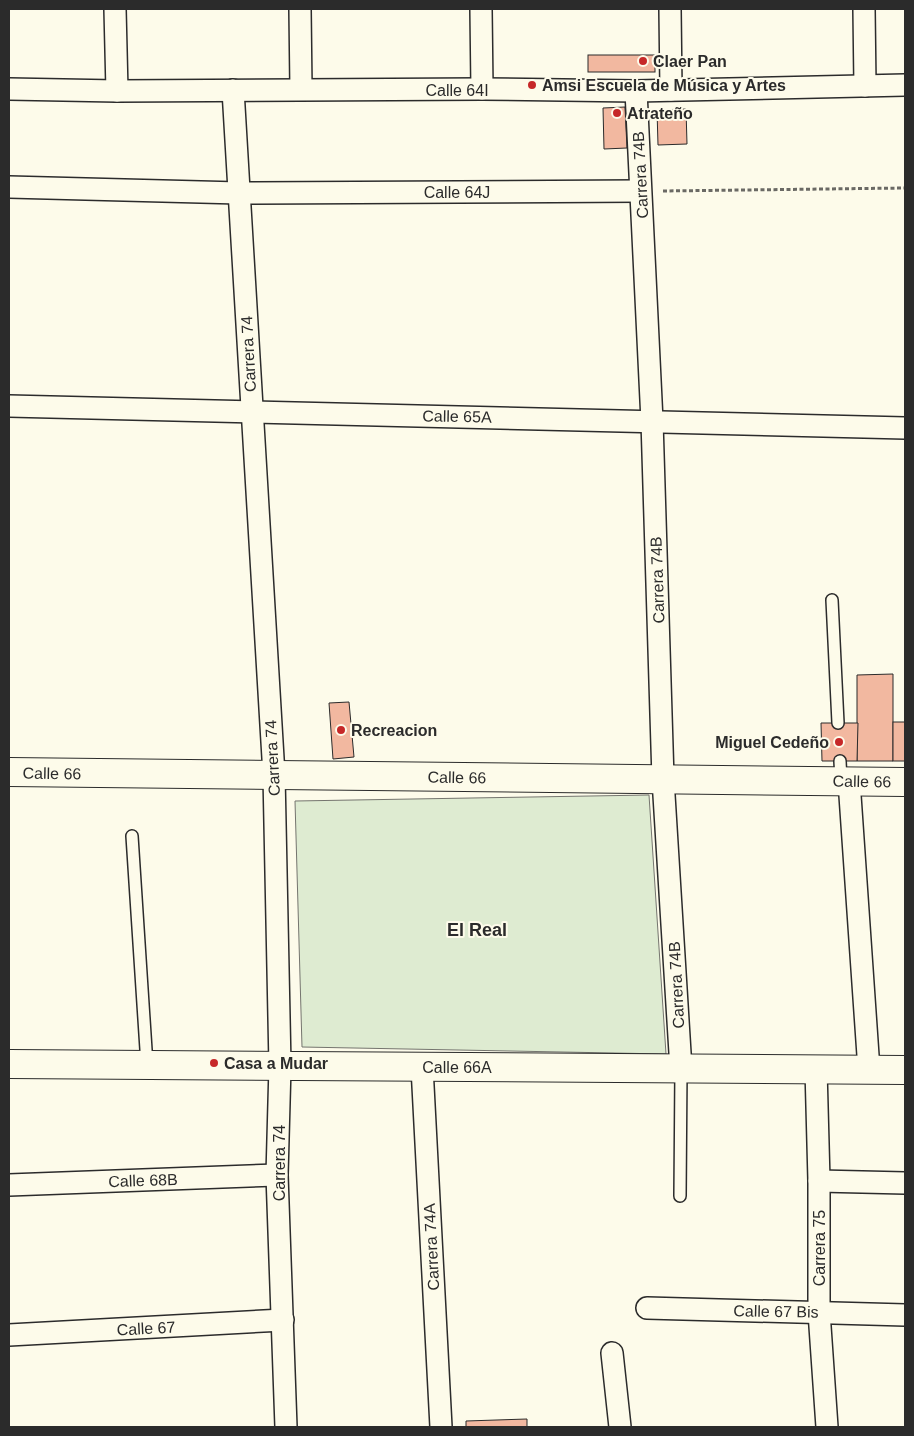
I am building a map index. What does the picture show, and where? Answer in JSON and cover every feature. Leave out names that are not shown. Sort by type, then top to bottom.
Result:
[{"type":"street","points":[[115,9],[116,91]]},
{"type":"street","points":[[300,9],[302,89]]},
{"type":"street","points":[[481,9],[482,90]]},
{"type":"street","points":[[670,9],[670,90]]},
{"type":"street","points":[[864,9],[864,86]]},
{"type":"street","name":"Calle 64I","points":[[9,90],[636,91],[905,86]]},
{"type":"street","name":"Carrera 74","points":[[233,90],[274,775],[280,1066],[277,1175],[286,1427]]},
{"type":"street","name":"Carrera 74B","points":[[636,91],[652,420],[663,779],[681,1069]]},
{"type":"street","name":"Calle 64J","points":[[9,187],[239,193],[640,191]]},
{"type":"street","name":"Calle 65A","points":[[9,406],[652,420],[905,428]]},
{"type":"street","name":"Calle 66","points":[[9,772],[663,779],[843,774],[905,782]]},
{"type":"street","points":[[843,774],[869,1070]]},
{"type":"street","name":"Calle 66A","points":[[9,1064],[905,1070]]},
{"type":"street","name":"Carrera 74A","points":[[422,1067],[440,1427]]},
{"type":"street","name":"Carrera 75","points":[[816,1069],[820,1312],[827,1427]]},
{"type":"street","name":"Calle 68B","points":[[9,1185],[277,1175]]},
{"type":"street","points":[[819,1181],[905,1182]]},
{"type":"street","name":"Calle 67 Bis","points":[[647,1308],[905,1314]]},
{"type":"street","name":"Calle 67","points":[[9,1335],[283,1320]]},
{"type":"street","points":[[612,1353],[620,1427]]},
{"type":"lane","points":[[832,600],[838,723]]},
{"type":"lane","points":[[132,836],[147,1065]]},
{"type":"lane","points":[[680,1196],[681,1069]]},
{"type":"path","points":[[640,191],[905,188]]},
{"type":"green space","points":[[649,795],[666,1054],[302,1047],[295,801]]},
{"type":"building","points":[[588,55],[655,55],[655,72],[588,72]]},
{"type":"building","points":[[625,107],[627,148],[604,149],[603,108]]},
{"type":"building","points":[[686,109],[687,144],[658,145],[657,110]]},
{"type":"building","points":[[893,674],[893,761],[857,761],[857,675]]},
{"type":"building","name":"Recreacion","points":[[349,702],[354,757],[333,759],[329,703]]},
{"type":"building","points":[[893,722],[905,722],[905,761],[893,761]]},
{"type":"building","name":"Miguel Cedeño","points":[[821,723],[858,723],[857,761],[822,761]]},
{"type":"building","points":[[527,1419],[527,1427],[466,1427],[466,1421]]},
{"type":"place","name":"Claer Pan","points":[[643,61]]},
{"type":"place","name":"Amsi Escuela de Música y Artes","points":[[532,85]]},
{"type":"place","name":"Atrateño","points":[[617,113]]},
{"type":"place","name":"Recreacion","points":[[341,730]]},
{"type":"place","name":"Miguel Cedeño","points":[[839,742]]},
{"type":"place","name":"Casa a Mudar","points":[[214,1063]]},
{"type":"district","name":"El Real","points":[[477,930]]}]
